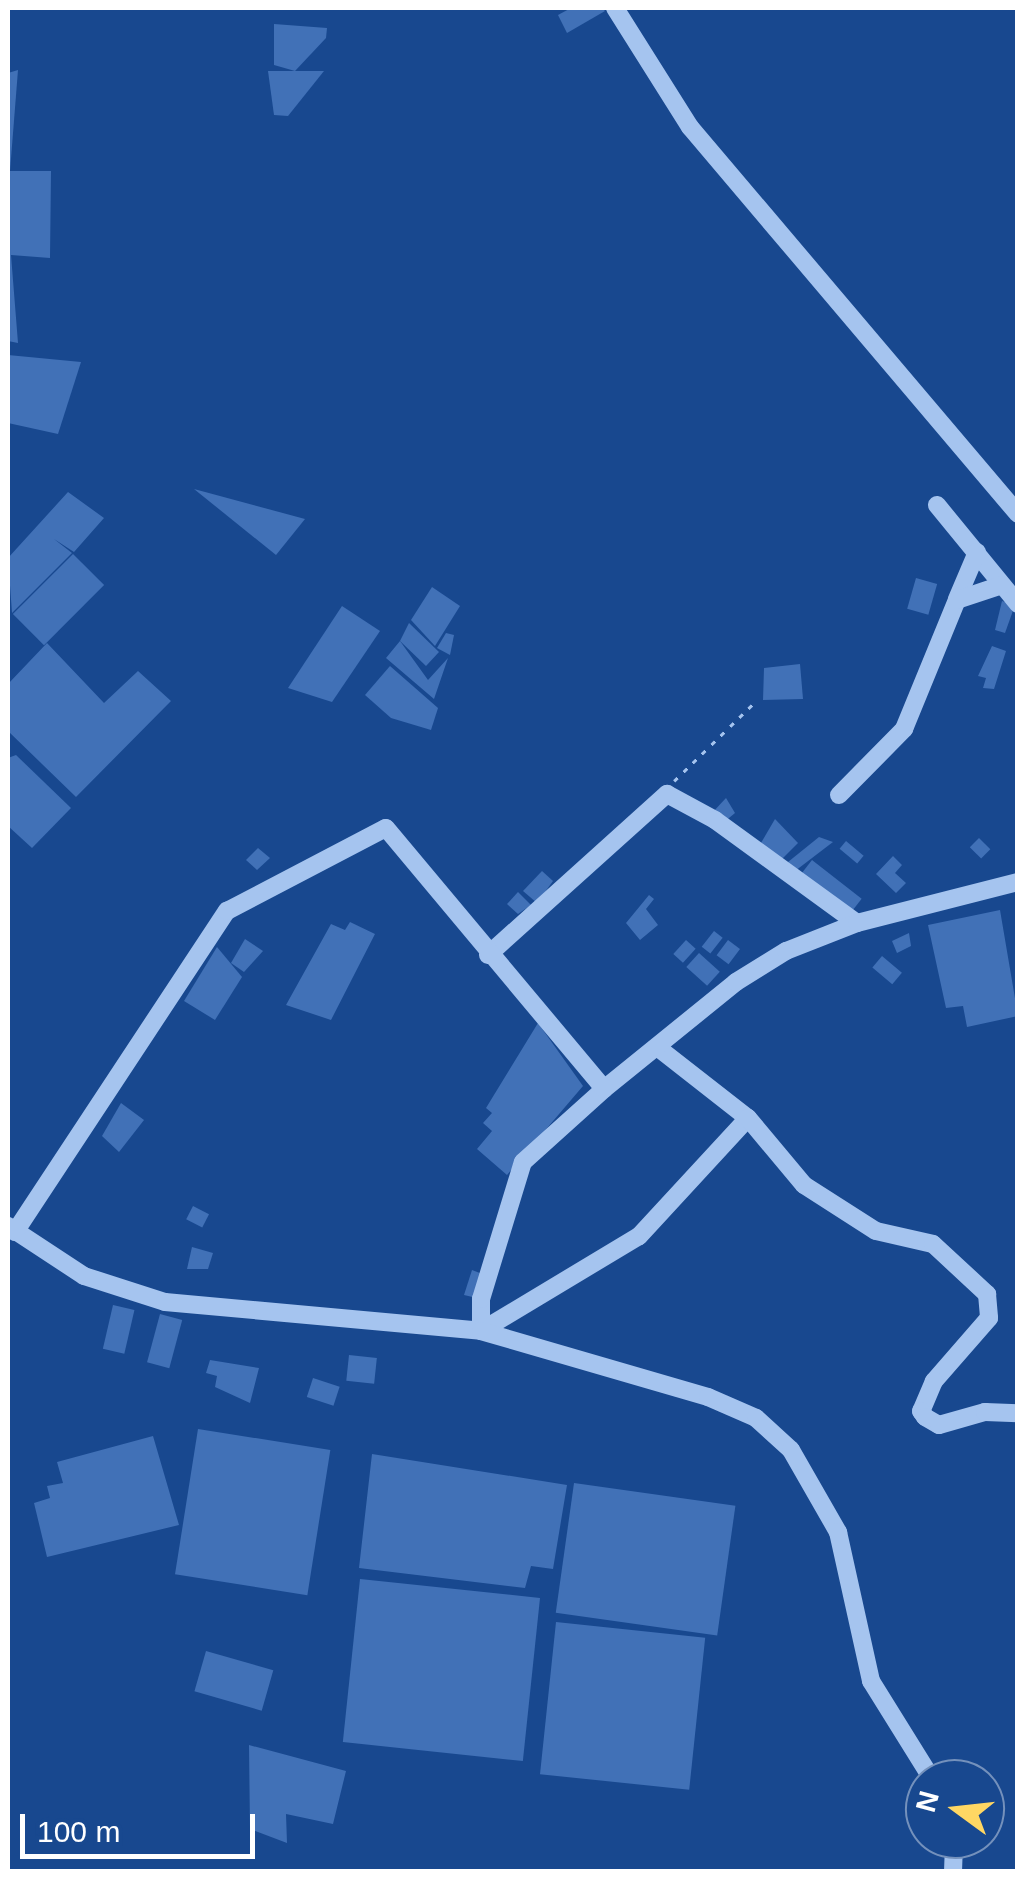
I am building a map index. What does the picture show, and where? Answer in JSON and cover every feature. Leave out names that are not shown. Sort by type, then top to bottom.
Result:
[{"type":"street","points":[[615,8],[690,127],[944,434],[1018,514]]},
{"type":"street","points":[[937,505],[1018,604]]},
{"type":"street","points":[[839,795],[904,728],[978,552]]},
{"type":"street","points":[[957,600],[1002,585]]},
{"type":"street","points":[[488,955],[659,796],[689,803],[857,923]]},
{"type":"street","points":[[604,1089],[488,955],[386,828],[227,911],[11,1229],[84,1276],[165,1302],[481,1330],[708,1397],[756,1418],[791,1450],[838,1532],[872,1681],[920,1759]]},
{"type":"street","points":[[481,1330],[481,1299],[523,1162],[604,1089],[761,964],[857,923],[1018,882]]},
{"type":"street","points":[[657,1047],[748,1118],[804,1185],[876,1231],[933,1244],[987,1294],[988,1318],[934,1381],[921,1410],[924,1417],[939,1425],[985,1412],[1018,1413]]},
{"type":"street","points":[[481,1330],[639,1236],[748,1118]]},
{"type":"path","points":[[659,796],[756,700]]},
{"type":"building","points":[[571,8],[605,11],[567,33],[558,15]]},
{"type":"building","points":[[274,24],[327,28],[326,38],[295,71],[274,65]]},
{"type":"building","points":[[18,70],[10,171],[8,171],[8,73]]},
{"type":"building","points":[[268,71],[324,71],[288,116],[274,115]]},
{"type":"building","points":[[8,171],[51,171],[50,258],[11,255],[18,343],[8,341]]},
{"type":"building","points":[[8,355],[81,362],[58,434],[8,423]]},
{"type":"building","points":[[194,489],[305,519],[276,555]]},
{"type":"building","points":[[68,492],[104,518],[74,552],[54,539],[72,553],[12,613],[8,558]]},
{"type":"building","points":[[73,554],[104,585],[44,645],[13,614]]},
{"type":"building","points":[[916,578],[937,584],[928,615],[907,609]]},
{"type":"building","points":[[432,587],[460,606],[435,646],[411,620]]},
{"type":"building","points":[[1002,601],[1015,605],[1005,633],[995,630]]},
{"type":"building","points":[[342,606],[380,631],[332,702],[288,688]]},
{"type":"building","points":[[409,623],[439,652],[426,666],[400,641]]},
{"type":"building","points":[[446,633],[454,635],[450,655],[437,648]]},
{"type":"building","points":[[400,641],[428,680],[448,658],[434,699],[386,658]]},
{"type":"building","points":[[47,643],[104,703],[138,671],[171,701],[76,797],[8,731],[8,684]]},
{"type":"building","points":[[992,646],[1006,651],[994,689],[983,688],[986,678],[978,676]]},
{"type":"building","points":[[800,664],[803,699],[763,700],[764,668]]},
{"type":"building","points":[[390,666],[438,708],[431,730],[391,718],[365,695]]},
{"type":"building","points":[[16,755],[71,808],[32,848],[8,826],[8,758]]},
{"type":"building","points":[[726,798],[735,813],[723,823],[712,813]]},
{"type":"building","points":[[775,819],[798,843],[779,862],[758,848]]},
{"type":"building","points":[[819,837],[833,842],[795,871],[788,862]]},
{"type":"building","points":[[979,838],[990,849],[981,859],[970,847]]},
{"type":"building","points":[[846,841],[864,856],[857,863],[840,849]]},
{"type":"building","points":[[258,848],[270,858],[257,870],[246,860]]},
{"type":"building","points":[[893,856],[902,865],[895,873],[906,883],[896,893],[876,874]]},
{"type":"building","points":[[812,860],[862,899],[851,913],[801,874]]},
{"type":"building","points":[[542,871],[553,881],[537,903],[523,891]]},
{"type":"building","points":[[518,892],[531,905],[518,914],[507,904]]},
{"type":"building","points":[[649,895],[654,899],[646,909],[658,925],[640,940],[626,923]]},
{"type":"building","points":[[1000,910],[1018,1016],[967,1027],[963,1006],[946,1008],[928,925]]},
{"type":"building","points":[[350,922],[375,934],[331,1020],[286,1005],[331,924],[345,930]]},
{"type":"building","points":[[714,931],[723,938],[710,954],[702,947]]},
{"type":"building","points":[[909,933],[911,946],[897,953],[892,941]]},
{"type":"building","points":[[245,939],[263,951],[244,972],[231,963]]},
{"type":"building","points":[[686,940],[696,949],[683,963],[673,954]]},
{"type":"building","points":[[728,940],[740,949],[729,964],[717,955]]},
{"type":"building","points":[[217,947],[242,977],[215,1020],[184,1001]]},
{"type":"building","points":[[699,953],[720,972],[707,986],[686,967]]},
{"type":"building","points":[[882,956],[902,973],[892,984],[872,967]]},
{"type":"building","points":[[538,1023],[583,1086],[507,1175],[477,1149],[492,1131],[483,1123],[492,1113],[486,1108]]},
{"type":"building","points":[[121,1103],[144,1120],[119,1152],[102,1136]]},
{"type":"building","points":[[193,1206],[209,1214],[202,1228],[186,1219]]},
{"type":"building","points":[[192,1247],[213,1253],[208,1269],[187,1269]]},
{"type":"building","points":[[472,1270],[485,1275],[481,1299],[464,1295]]},
{"type":"building","points":[[113,1305],[134,1310],[124,1354],[103,1349]]},
{"type":"building","points":[[160,1314],[182,1320],[169,1368],[147,1362]]},
{"type":"building","points":[[349,1355],[377,1358],[374,1384],[346,1381]]},
{"type":"building","points":[[210,1360],[259,1368],[250,1403],[215,1387],[217,1376],[206,1373]]},
{"type":"building","points":[[313,1378],[340,1387],[333,1406],[307,1397]]},
{"type":"building","points":[[198,1429],[330,1450],[307,1595],[175,1574]]},
{"type":"building","points":[[153,1436],[179,1525],[47,1557],[34,1503],[50,1498],[47,1486],[63,1483],[57,1462]]},
{"type":"building","points":[[372,1454],[567,1485],[553,1569],[531,1566],[525,1588],[359,1568]]},
{"type":"building","points":[[574,1483],[735,1506],[717,1635],[556,1613]]},
{"type":"building","points":[[360,1579],[540,1598],[523,1761],[343,1742]]},
{"type":"building","points":[[556,1622],[705,1638],[689,1790],[540,1774]]},
{"type":"building","points":[[206,1651],[273,1670],[262,1711],[194,1691]]},
{"type":"building","points":[[249,1745],[346,1771],[333,1824],[286,1814],[287,1843],[250,1829]]}]
